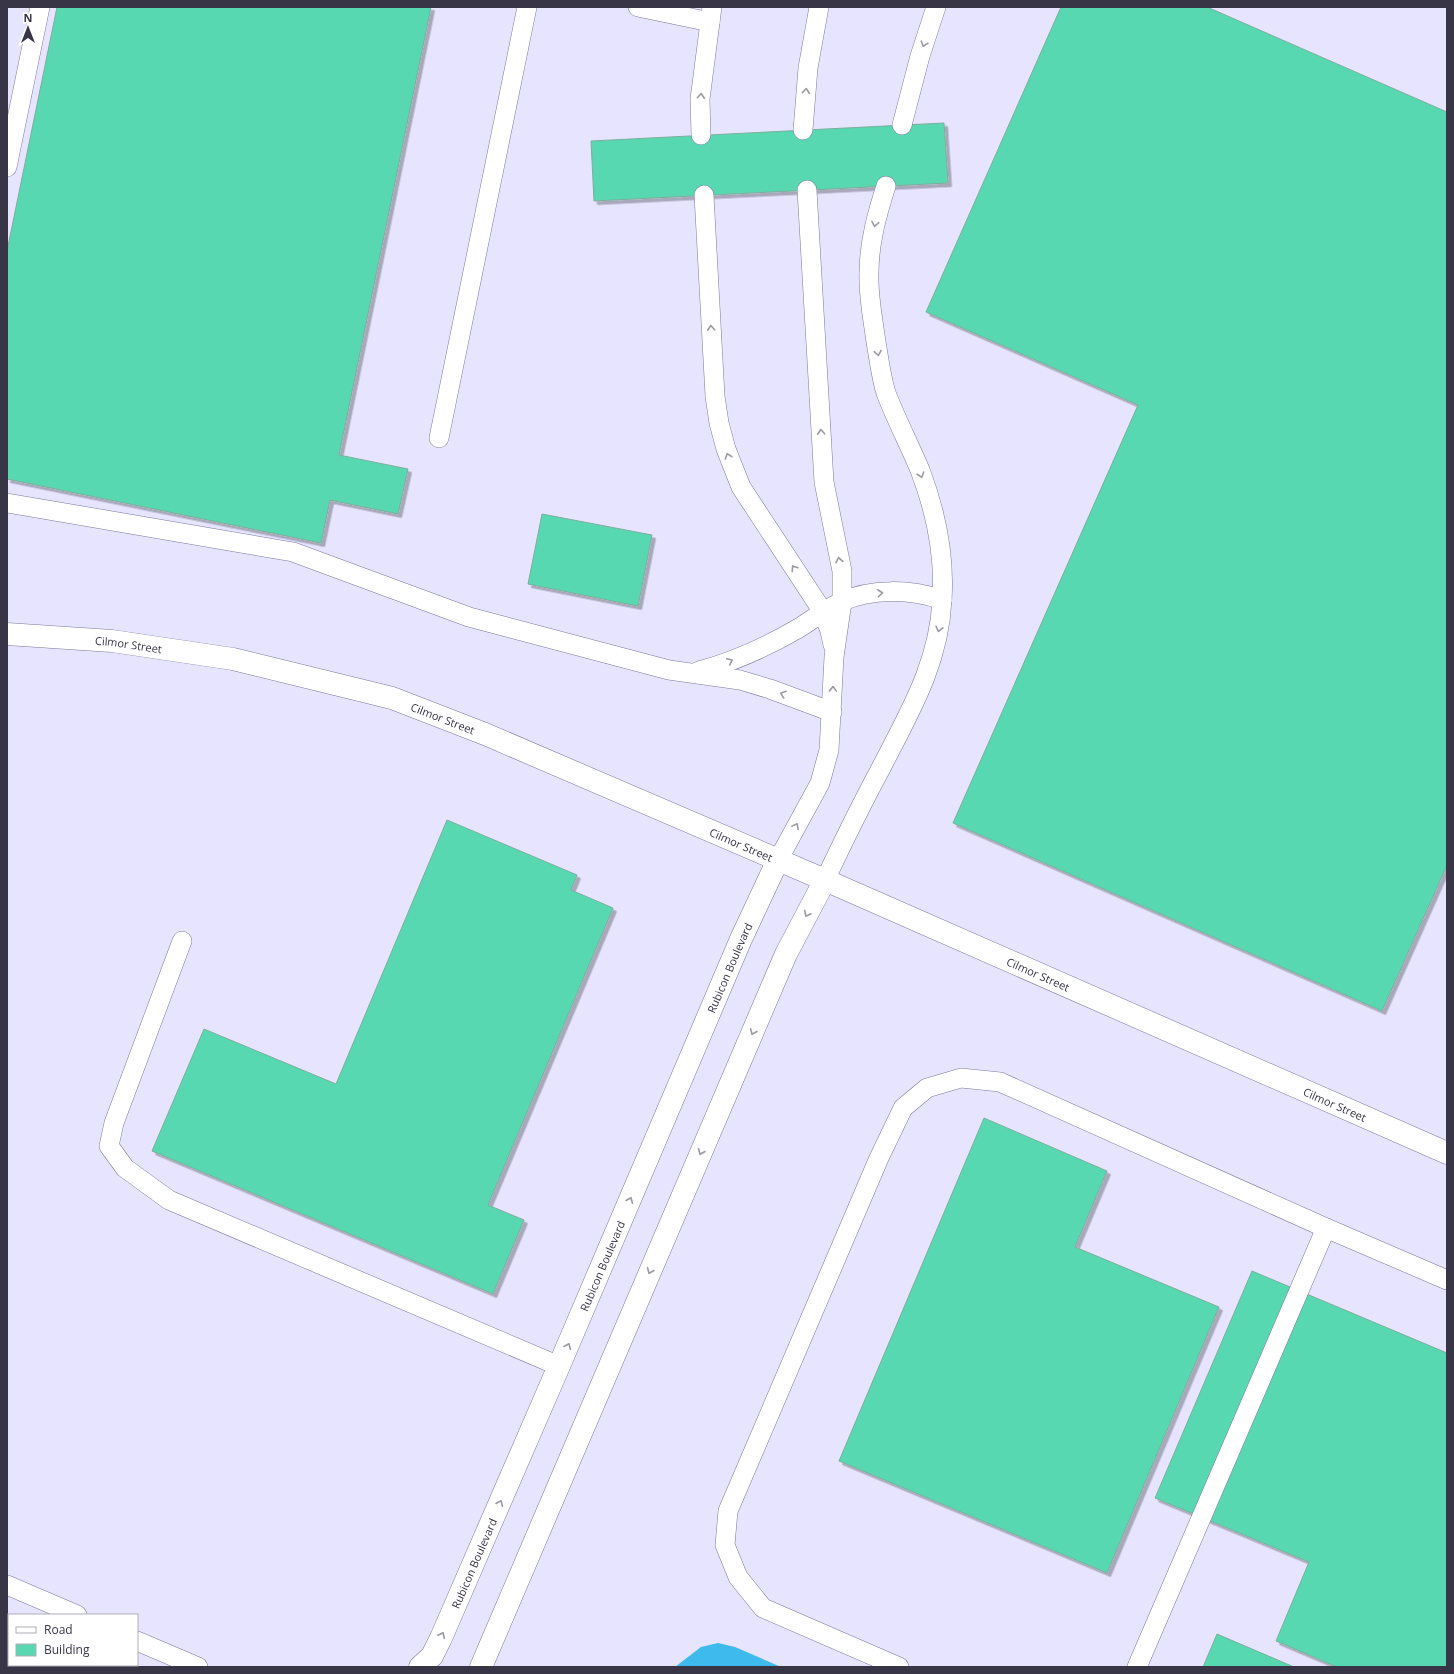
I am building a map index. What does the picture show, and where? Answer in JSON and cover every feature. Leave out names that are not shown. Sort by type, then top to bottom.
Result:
[{"type":"street","name":"Cilmor Street","points":[[7,634],[112,641],[233,659],[392,698],[485,734],[825,880],[1447,1153]]},
{"type":"street","name":"Rubicon Boulevard","points":[[420,1667],[432,1656],[441,1638],[741,940],[778,860]]},
{"type":"street","points":[[481,1667],[786,954],[825,880]]},
{"type":"lane","points":[[7,167],[40,7]]},
{"type":"lane","points":[[438,438],[527,7]]},
{"type":"lane","points":[[638,7],[711,14],[700,98],[701,135]]},
{"type":"lane","points":[[803,130],[808,68],[819,7]]},
{"type":"lane","points":[[902,125],[920,56],[936,7]]},
{"type":"lane","points":[[825,880],[856,816],[918,697],[931,660],[940,621],[942,600],[942,559],[934,515],[920,471],[886,392],[879,362],[870,302],[869,272],[872,242],[877,214],[886,186]]},
{"type":"lane","points":[[778,860],[820,783],[830,750],[834,658],[842,602],[842,571],[824,482],[807,190]]},
{"type":"lane","points":[[704,195],[715,396],[719,423],[726,449],[741,487],[823,612],[830,631],[834,658]]},
{"type":"lane","points":[[7,504],[293,552],[469,617],[668,670],[740,680],[799,699],[832,712]]},
{"type":"lane","points":[[693,673],[724,664],[799,628],[823,612],[842,602],[865,595],[884,592],[927,594],[942,600]]},
{"type":"lane","points":[[182,941],[114,1123],[109,1146],[125,1168],[169,1200],[559,1366]]},
{"type":"lane","points":[[899,1667],[763,1608],[738,1577],[725,1545],[728,1511],[879,1158],[903,1108],[927,1088],[961,1078],[1000,1082],[1326,1228],[1447,1280]]},
{"type":"lane","points":[[1137,1667],[1326,1228]]},
{"type":"lane","points":[[7,1585],[75,1614]]},
{"type":"lane","points":[[138,1641],[198,1667]]},
{"type":"water","points":[[718,1643],[735,1647],[781,1667],[675,1667],[701,1647]]},
{"type":"building","points":[[57,7],[431,7],[339,455],[408,469],[398,514],[330,500],[321,543],[7,479],[7,251]]},
{"type":"building","points":[[1061,7],[1207,7],[1447,112],[1447,865],[1382,1011],[953,823],[1138,405],[926,312]]},
{"type":"building","points":[[944,123],[948,183],[594,201],[591,141]]},
{"type":"building","points":[[542,514],[652,535],[638,606],[528,584]]},
{"type":"building","points":[[447,820],[577,875],[571,890],[613,908],[488,1205],[524,1220],[493,1294],[152,1151],[204,1029],[336,1084]]},
{"type":"building","points":[[984,1118],[1107,1171],[1075,1247],[1219,1307],[1107,1573],[839,1461]]},
{"type":"building","points":[[1252,1271],[1447,1353],[1447,1667],[1337,1667],[1276,1641],[1309,1562],[1155,1498]]},
{"type":"building","points":[[1217,1634],[1294,1667],[1203,1667]]}]
